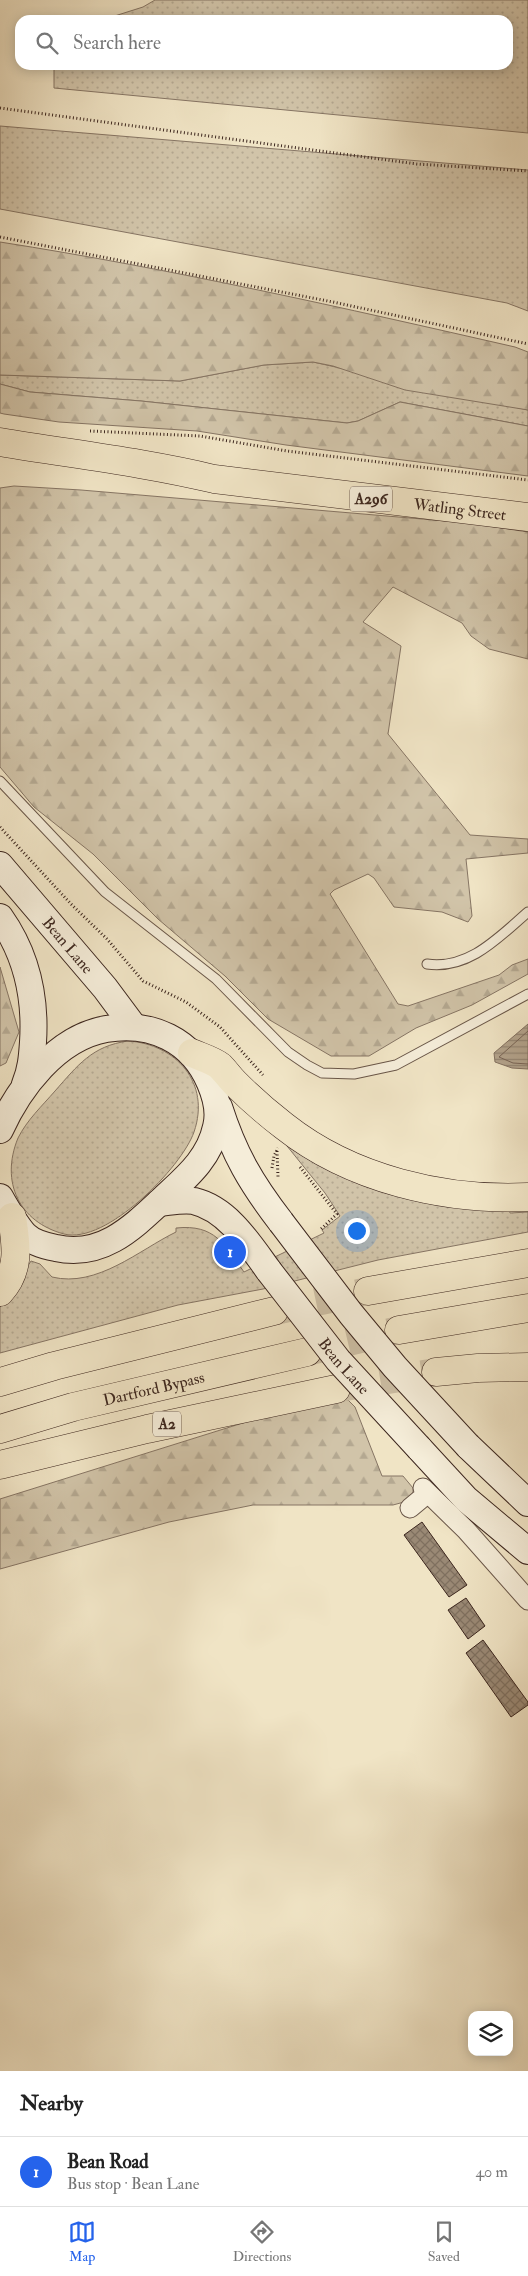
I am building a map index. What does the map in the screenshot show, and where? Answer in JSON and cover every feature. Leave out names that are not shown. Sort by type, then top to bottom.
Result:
[{"type":"main road","points":[[0,428],[69,444],[177,460],[214,479]]},
{"type":"main road","name":"Watling Street","points":[[0,442],[72,455],[168,468],[214,479],[528,517]]},
{"type":"main road","name":"Watling Street","points":[[0,461],[187,480],[214,479]]},
{"type":"main road","name":"Bean Lane","points":[[0,865],[105,988],[134,1027]]},
{"type":"main road","points":[[0,916],[23,958],[31,988],[34,1012],[31,1068],[24,1087],[3,1116]]},
{"type":"main road","points":[[3,1116],[40,1069],[72,1042],[101,1030],[134,1027],[170,1037],[192,1053],[219,1066],[259,1106],[289,1130],[349,1164],[393,1180],[438,1192],[487,1198],[528,1197]]},
{"type":"main road","points":[[192,1053],[207,1075],[226,1130],[244,1170],[256,1190],[351,1314],[395,1367],[468,1446],[528,1503]]},
{"type":"main road","points":[[4,1204],[25,1235],[38,1243],[59,1249],[84,1250],[119,1238],[191,1174],[203,1158],[216,1128],[217,1102]]},
{"type":"main road","name":"Bean Lane","points":[[159,1203],[194,1201],[219,1213],[240,1233],[338,1360],[466,1500],[528,1551]]},
{"type":"main road","points":[[0,1292],[9,1281],[16,1261],[4,1204]]},
{"type":"main road","points":[[368,1291],[528,1263]]},
{"type":"main road","points":[[399,1330],[528,1308]]},
{"type":"main road","points":[[0,1382],[54,1366],[274,1311]]},
{"type":"main road","name":"Dartford Bypass","points":[[0,1429],[73,1407],[307,1352]]},
{"type":"main road","points":[[436,1372],[478,1368],[528,1367]]},
{"type":"main road","name":"A2","points":[[0,1466],[147,1428],[336,1389]]},
{"type":"street","points":[[410,1508],[425,1491],[466,1530],[528,1600]]},
{"type":"lane","points":[[0,782],[105,892],[216,979],[288,1052],[322,1073],[354,1074],[396,1065],[528,994]]},
{"type":"lane","points":[[428,964],[440,966],[467,959],[490,944],[528,912]]},
{"type":"path","points":[[0,108],[417,164],[528,171]]},
{"type":"path","points":[[0,238],[333,302],[528,344]]},
{"type":"path","points":[[84,430],[132,434],[200,436],[287,451],[528,480]]},
{"type":"path","points":[[0,827],[71,904],[107,939],[143,981],[186,1002],[220,1027],[267,1079]]},
{"type":"path","points":[[279,1145],[285,1149]]},
{"type":"path","points":[[277,1151],[280,1184]]},
{"type":"path","points":[[296,1162],[321,1191],[337,1214],[321,1229]]},
{"type":"green space","points":[[155,0],[528,0],[528,133],[54,88],[54,70],[513,70],[513,15],[118,15],[143,7]]},
{"type":"green space","points":[[0,126],[528,170],[528,311],[507,303],[0,209]]},
{"type":"green space","points":[[0,242],[194,277],[515,347],[528,352],[528,410],[405,390],[333,366],[313,362],[264,365],[180,381],[0,375]]},
{"type":"green space","points":[[313,362],[528,410],[528,426],[400,402],[358,421],[347,423],[141,401],[30,392],[0,384],[0,375],[180,381],[264,365]]},
{"type":"green space","points":[[0,384],[30,392],[141,401],[347,423],[358,421],[400,402],[528,426],[528,476],[286,445],[197,431],[59,422],[4,414],[0,413]]},
{"type":"green space","points":[[14,486],[469,523],[528,532],[528,659],[489,649],[471,636],[462,623],[393,587],[363,622],[401,646],[388,734],[470,835],[528,839],[528,853],[466,859],[472,916],[468,922],[442,912],[394,907],[374,878],[368,874],[334,890],[330,894],[398,1004],[408,1006],[499,975],[512,965],[528,959],[528,974],[472,1005],[416,1028],[369,1056],[331,1056],[268,1019],[225,976],[158,919],[93,854],[34,807],[0,767],[0,488]]},
{"type":"green space","points":[[0,967],[19,1032],[6,1063],[0,1066]]},
{"type":"green space","points":[[128,1041],[145,1044],[161,1050],[174,1058],[185,1069],[193,1082],[198,1098],[198,1114],[194,1132],[187,1147],[159,1183],[120,1216],[100,1228],[81,1234],[64,1234],[48,1228],[35,1220],[17,1198],[11,1170],[18,1138],[35,1113],[79,1065],[95,1052],[105,1047]]},
{"type":"green space","points":[[287,1146],[323,1167],[362,1185],[402,1198],[444,1206],[509,1209],[510,1213],[528,1212],[528,1232],[378,1260],[263,1289],[178,1305],[0,1353],[0,1307],[6,1301],[31,1261],[40,1264],[52,1277],[69,1279],[85,1277],[117,1265],[176,1232],[176,1228],[189,1228],[200,1229],[217,1238],[244,1272],[324,1233],[322,1230],[340,1216],[325,1193]]},
{"type":"green space","points":[[348,1400],[355,1407],[382,1476],[403,1476],[413,1488],[413,1494],[404,1502],[393,1505],[253,1505],[169,1522],[0,1569],[0,1499],[262,1417]]},
{"type":"water","points":[[528,1024],[528,1069],[512,1068],[495,1062],[494,1053]]},
{"type":"building","points":[[422,1522],[467,1585],[449,1597],[404,1535]]},
{"type":"building","points":[[466,1598],[485,1626],[468,1639],[448,1610]]},
{"type":"building","points":[[483,1640],[528,1702],[528,1705],[511,1717],[466,1653]]},
{"type":"tunnel","points":[[275,1311],[368,1291]]},
{"type":"tunnel","points":[[307,1352],[399,1330]]},
{"type":"tunnel","points":[[339,1388],[436,1372]]},
{"type":"place","name":"Bean Road","points":[[230,1252]]}]
